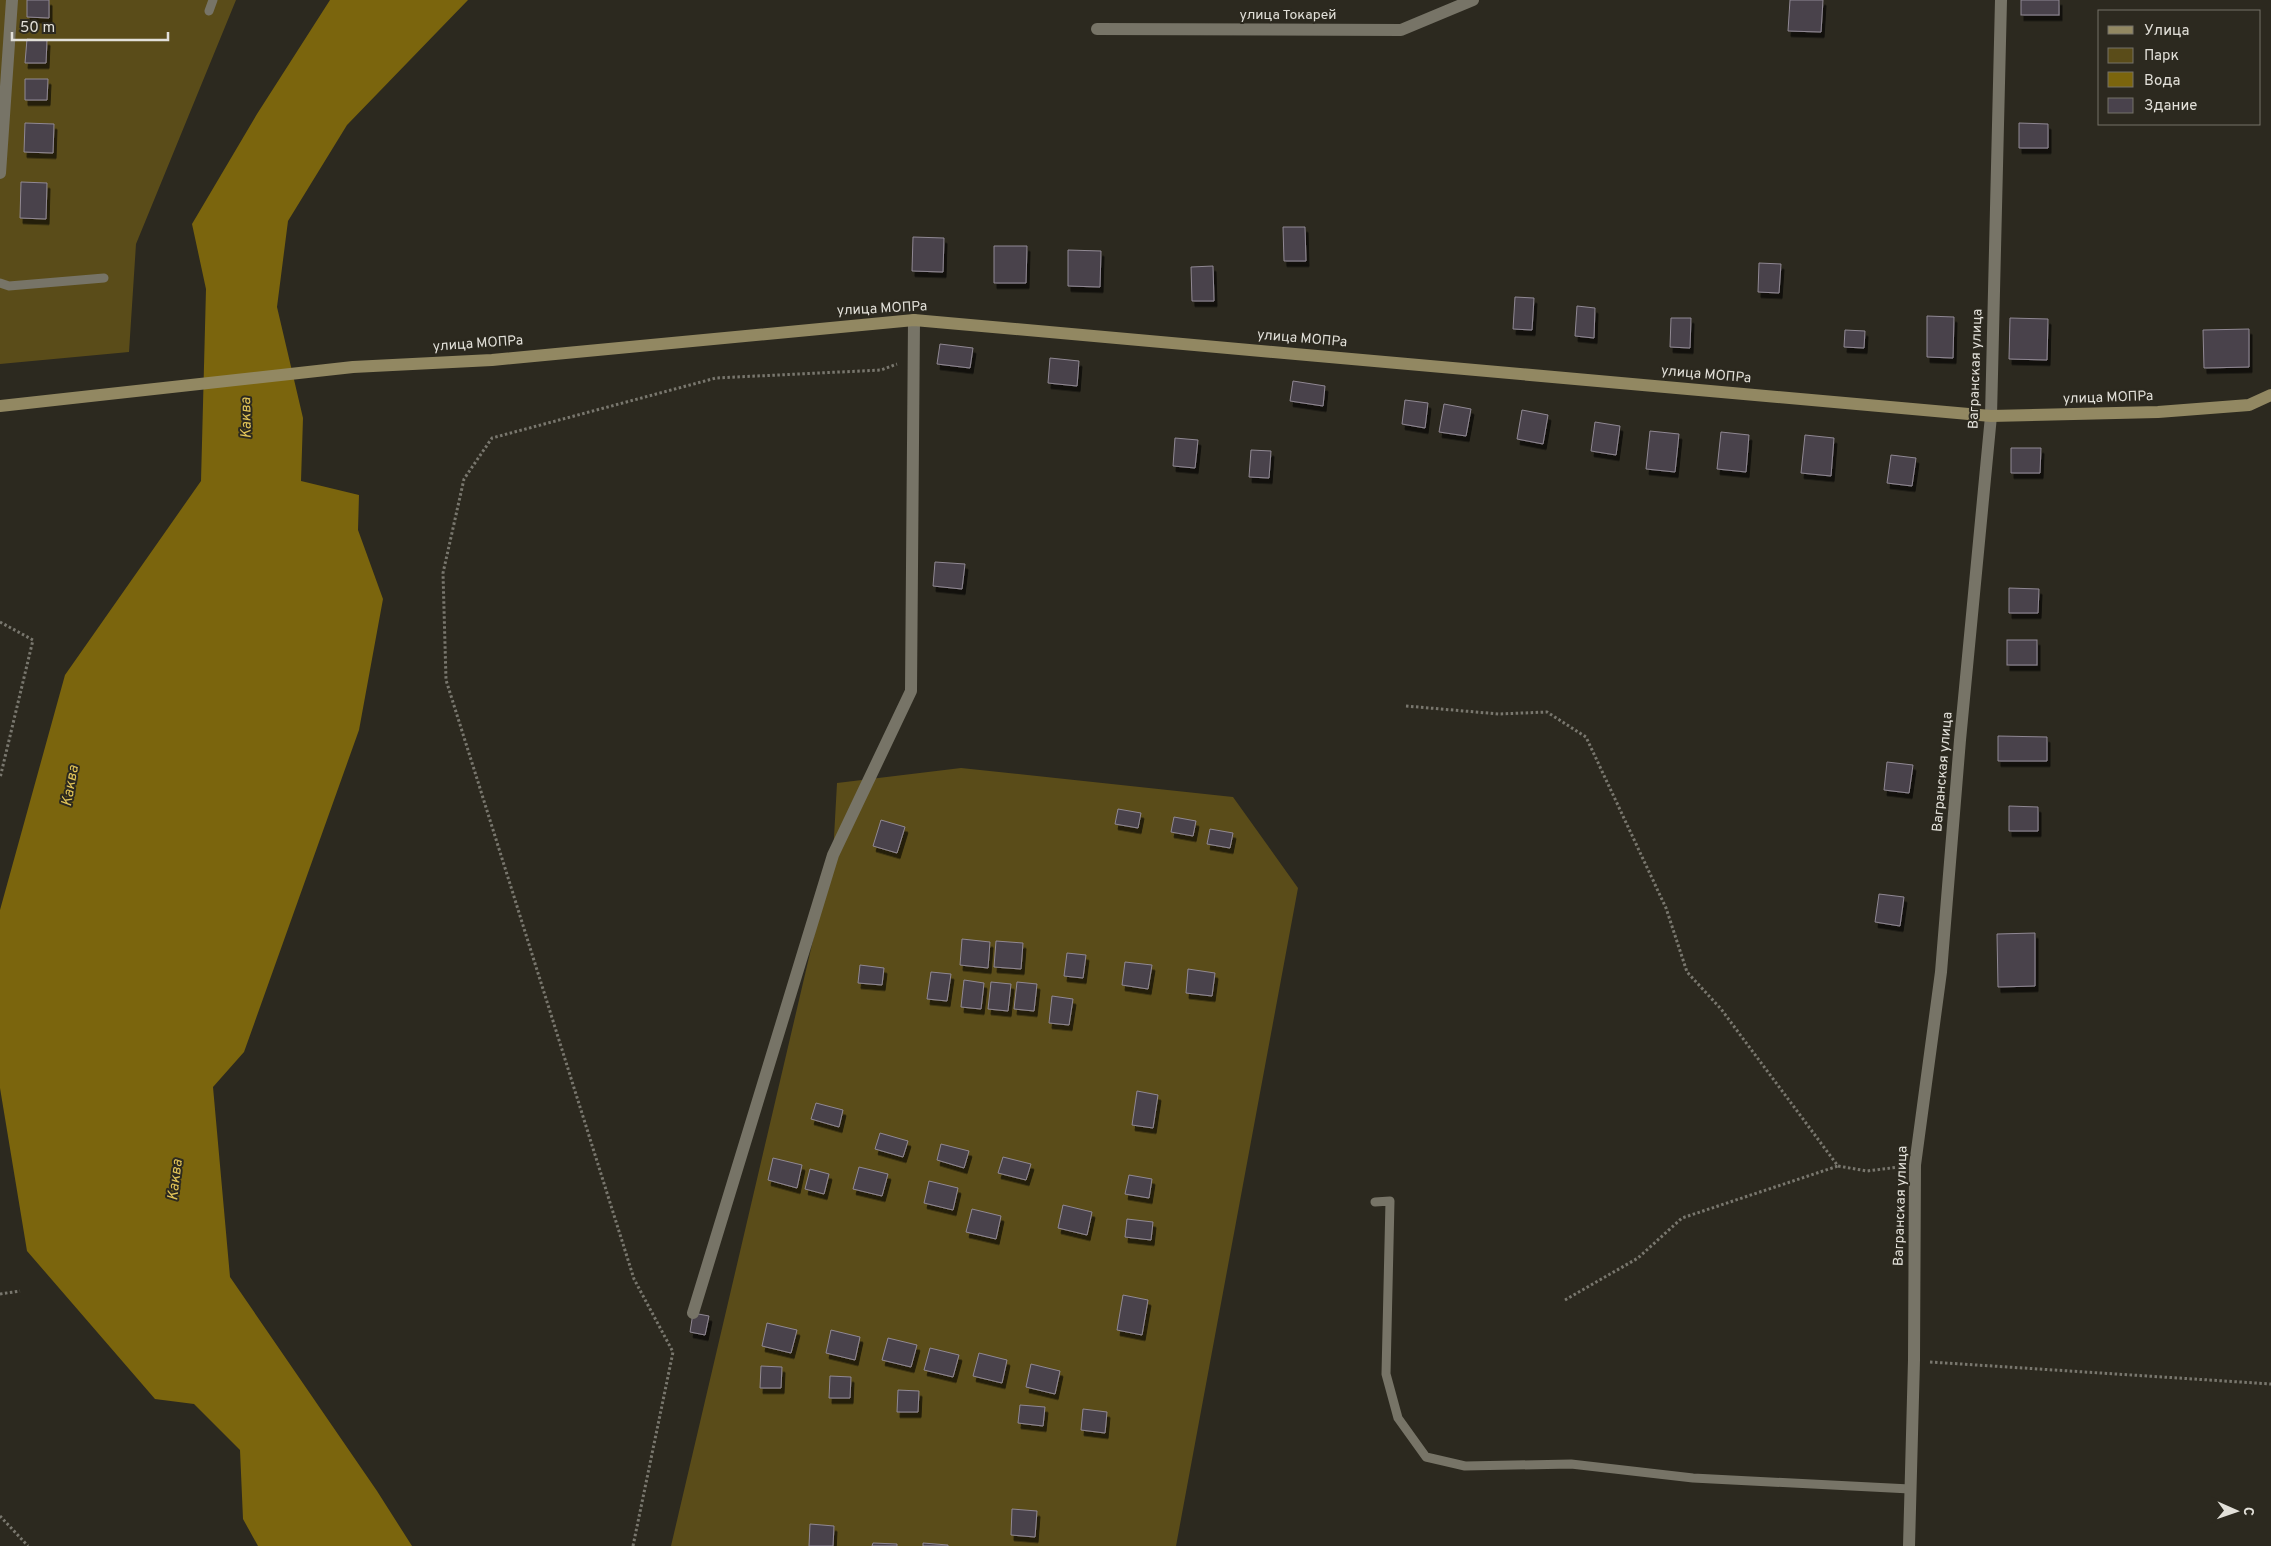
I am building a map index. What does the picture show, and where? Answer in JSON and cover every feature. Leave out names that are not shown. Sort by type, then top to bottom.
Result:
[{"type":"main road","name":"улица МОПРа","points":[[0,406],[145,392],[353,366],[492,360],[914,320],[1991,416],[2158,412],[2249,406],[2271,396]]},
{"type":"street","points":[[0,173],[12,0]]},
{"type":"street","name":"улица Токарей","points":[[1097,29],[1401,30],[1473,0]]},
{"type":"street","name":"Вагранская улица","points":[[1909,1546],[1914,1360],[1915,1165],[1941,972],[1960,740],[1991,416],[2001,0]]},
{"type":"street","points":[[693,1313],[833,855],[911,691],[914,320]]},
{"type":"lane","points":[[209,11],[213,0]]},
{"type":"lane","points":[[0,283],[9,286],[104,278]]},
{"type":"lane","points":[[1375,1202],[1390,1202],[1386,1374],[1398,1418],[1426,1456],[1465,1466],[1572,1464],[1693,1478],[1910,1489]]},
{"type":"path","points":[[634,1546],[673,1352],[634,1279],[446,680],[443,573],[464,478],[492,438],[716,378],[881,370],[914,358]]},
{"type":"path","points":[[0,622],[34,640],[0,778]]},
{"type":"path","points":[[1406,706],[1499,714],[1547,712],[1586,737],[1666,908],[1687,972],[1721,1009],[1838,1166]]},
{"type":"path","points":[[1565,1300],[1638,1258],[1682,1218],[1838,1166],[1868,1171],[1915,1165]]},
{"type":"path","points":[[0,1294],[20,1291]]},
{"type":"path","points":[[1914,1360],[2271,1384]]},
{"type":"path","points":[[0,1516],[28,1546]]},
{"type":"green space","points":[[0,0],[236,0],[136,244],[129,352],[0,364]]},
{"type":"green space","points":[[961,768],[1233,797],[1298,888],[1176,1546],[671,1546],[833,855],[837,783]]},
{"type":"water","name":"Каква","points":[[330,0],[468,0],[347,125],[288,221],[277,307],[303,418],[301,481],[359,495],[358,530],[383,599],[359,730],[244,1052],[213,1087],[230,1277],[377,1491],[412,1546],[258,1546],[243,1519],[240,1450],[194,1404],[155,1399],[27,1251],[0,1088],[0,910],[65,675],[201,481],[206,289],[192,224],[257,114]]},
{"type":"building","points":[[27,0],[49,0],[49,18],[27,17]]},
{"type":"building","points":[[1790,0],[1823,0],[1821,32],[1788,31]]},
{"type":"building","points":[[2021,0],[2059,0],[2059,15],[2021,15]]},
{"type":"building","points":[[27,39],[47,40],[46,63],[25,63]]},
{"type":"building","points":[[25,79],[48,79],[47,100],[25,100]]},
{"type":"building","points":[[25,123],[54,124],[53,153],[24,152]]},
{"type":"building","points":[[2019,123],[2048,124],[2048,148],[2019,148]]},
{"type":"building","points":[[21,182],[47,183],[46,219],[20,218]]},
{"type":"building","points":[[1283,227],[1305,227],[1306,261],[1284,261]]},
{"type":"building","points":[[913,237],[944,238],[943,272],[912,271]]},
{"type":"building","points":[[994,246],[1027,246],[1026,283],[994,283]]},
{"type":"building","points":[[1068,250],[1101,251],[1100,287],[1068,286]]},
{"type":"building","points":[[1759,263],[1781,264],[1779,293],[1758,292]]},
{"type":"building","points":[[1213,266],[1214,301],[1192,301],[1191,267]]},
{"type":"building","points":[[1515,297],[1534,298],[1532,330],[1513,329]]},
{"type":"building","points":[[1577,306],[1595,308],[1594,338],[1575,336]]},
{"type":"building","points":[[1927,316],[1954,317],[1953,358],[1927,357]]},
{"type":"building","points":[[1671,318],[1691,318],[1690,348],[1670,347]]},
{"type":"building","points":[[2010,318],[2048,319],[2047,360],[2009,359]]},
{"type":"building","points":[[2249,329],[2249,367],[2204,368],[2203,330]]},
{"type":"building","points":[[1845,330],[1865,331],[1864,348],[1844,347]]},
{"type":"building","points":[[940,344],[973,348],[970,368],[937,364]]},
{"type":"building","points":[[1050,358],[1079,361],[1077,386],[1048,383]]},
{"type":"building","points":[[1293,381],[1325,386],[1323,406],[1290,401]]},
{"type":"building","points":[[1405,400],[1428,403],[1425,428],[1402,424]]},
{"type":"building","points":[[1444,404],[1471,409],[1466,436],[1439,432]]},
{"type":"building","points":[[1522,410],[1548,415],[1543,444],[1517,439]]},
{"type":"building","points":[[1595,422],[1620,426],[1616,455],[1591,451]]},
{"type":"building","points":[[1650,431],[1679,434],[1675,472],[1646,469]]},
{"type":"building","points":[[1721,432],[1749,435],[1746,472],[1717,469]]},
{"type":"building","points":[[1805,435],[1834,438],[1831,476],[1801,473]]},
{"type":"building","points":[[1175,438],[1198,440],[1195,468],[1173,466]]},
{"type":"building","points":[[2011,448],[2041,448],[2040,473],[2011,473]]},
{"type":"building","points":[[1251,450],[1271,451],[1269,478],[1249,477]]},
{"type":"building","points":[[1891,455],[1916,458],[1912,486],[1887,483]]},
{"type":"building","points":[[935,562],[965,564],[962,589],[933,586]]},
{"type":"building","points":[[2009,588],[2039,589],[2038,613],[2009,613]]},
{"type":"building","points":[[2007,640],[2037,640],[2037,665],[2007,665]]},
{"type":"building","points":[[1998,736],[2047,737],[2047,761],[1998,761]]},
{"type":"building","points":[[1887,762],[1913,765],[1909,793],[1884,790]]},
{"type":"building","points":[[2009,806],[2038,807],[2038,831],[2009,831]]},
{"type":"building","points":[[1118,809],[1141,813],[1138,828],[1115,824]]},
{"type":"building","points":[[1174,817],[1196,821],[1193,836],[1171,832]]},
{"type":"building","points":[[881,820],[905,827],[897,853],[873,846]]},
{"type":"building","points":[[1210,829],[1233,833],[1230,848],[1207,844]]},
{"type":"building","points":[[1879,894],[1904,897],[1900,926],[1875,922]]},
{"type":"building","points":[[2035,933],[2035,986],[1998,987],[1997,934]]},
{"type":"building","points":[[962,939],[990,942],[988,968],[960,965]]},
{"type":"building","points":[[996,941],[1023,943],[1021,969],[994,967]]},
{"type":"building","points":[[1067,953],[1086,955],[1083,978],[1064,976]]},
{"type":"building","points":[[1125,962],[1152,965],[1148,989],[1122,985]]},
{"type":"building","points":[[860,965],[884,968],[882,985],[858,983]]},
{"type":"building","points":[[1188,969],[1215,973],[1212,996],[1186,993]]},
{"type":"building","points":[[931,972],[951,974],[947,1001],[927,999]]},
{"type":"building","points":[[964,980],[984,983],[981,1009],[961,1007]]},
{"type":"building","points":[[991,982],[1011,984],[1008,1011],[988,1009]]},
{"type":"building","points":[[1017,982],[1037,984],[1034,1011],[1014,1009]]},
{"type":"building","points":[[1052,996],[1073,999],[1069,1025],[1049,1023]]},
{"type":"building","points":[[1137,1091],[1158,1095],[1153,1128],[1132,1125]]},
{"type":"building","points":[[816,1103],[843,1110],[839,1127],[811,1119]]},
{"type":"building","points":[[880,1133],[908,1141],[903,1157],[875,1149]]},
{"type":"building","points":[[941,1144],[969,1151],[964,1168],[937,1160]]},
{"type":"building","points":[[1003,1157],[1031,1164],[1026,1180],[998,1173]]},
{"type":"building","points":[[773,1158],[802,1165],[797,1188],[768,1180]]},
{"type":"building","points":[[859,1167],[888,1174],[882,1196],[853,1189]]},
{"type":"building","points":[[810,1169],[829,1174],[824,1194],[805,1189]]},
{"type":"building","points":[[1129,1175],[1152,1179],[1149,1198],[1125,1194]]},
{"type":"building","points":[[929,1181],[958,1188],[953,1210],[924,1203]]},
{"type":"building","points":[[1063,1205],[1092,1212],[1087,1235],[1058,1228]]},
{"type":"building","points":[[972,1209],[1001,1216],[996,1239],[966,1232]]},
{"type":"building","points":[[1127,1219],[1153,1222],[1151,1240],[1125,1237]]},
{"type":"building","points":[[1123,1295],[1148,1300],[1142,1335],[1117,1330]]},
{"type":"building","points":[[693,1313],[709,1316],[705,1335],[690,1332]]},
{"type":"building","points":[[767,1323],[797,1330],[791,1353],[762,1346]]},
{"type":"building","points":[[831,1330],[860,1337],[855,1360],[826,1353]]},
{"type":"building","points":[[888,1338],[917,1345],[911,1367],[882,1360]]},
{"type":"building","points":[[930,1348],[959,1355],[953,1377],[924,1370]]},
{"type":"building","points":[[979,1353],[1007,1360],[1002,1383],[973,1376]]},
{"type":"building","points":[[1031,1364],[1060,1371],[1055,1394],[1026,1387]]},
{"type":"building","points":[[761,1366],[782,1367],[781,1388],[760,1388]]},
{"type":"building","points":[[830,1376],[851,1377],[850,1398],[829,1398]]},
{"type":"building","points":[[898,1390],[919,1391],[918,1412],[897,1412]]},
{"type":"building","points":[[1020,1405],[1045,1407],[1043,1426],[1018,1423]]},
{"type":"building","points":[[1083,1409],[1107,1412],[1105,1433],[1081,1430]]},
{"type":"building","points":[[1012,1509],[1037,1511],[1035,1537],[1011,1535]]},
{"type":"building","points":[[810,1524],[834,1526],[833,1546],[809,1546]]},
{"type":"building","points":[[873,1543],[897,1544],[897,1546],[872,1546]]},
{"type":"building","points":[[923,1543],[948,1545],[948,1546],[923,1546]]}]
